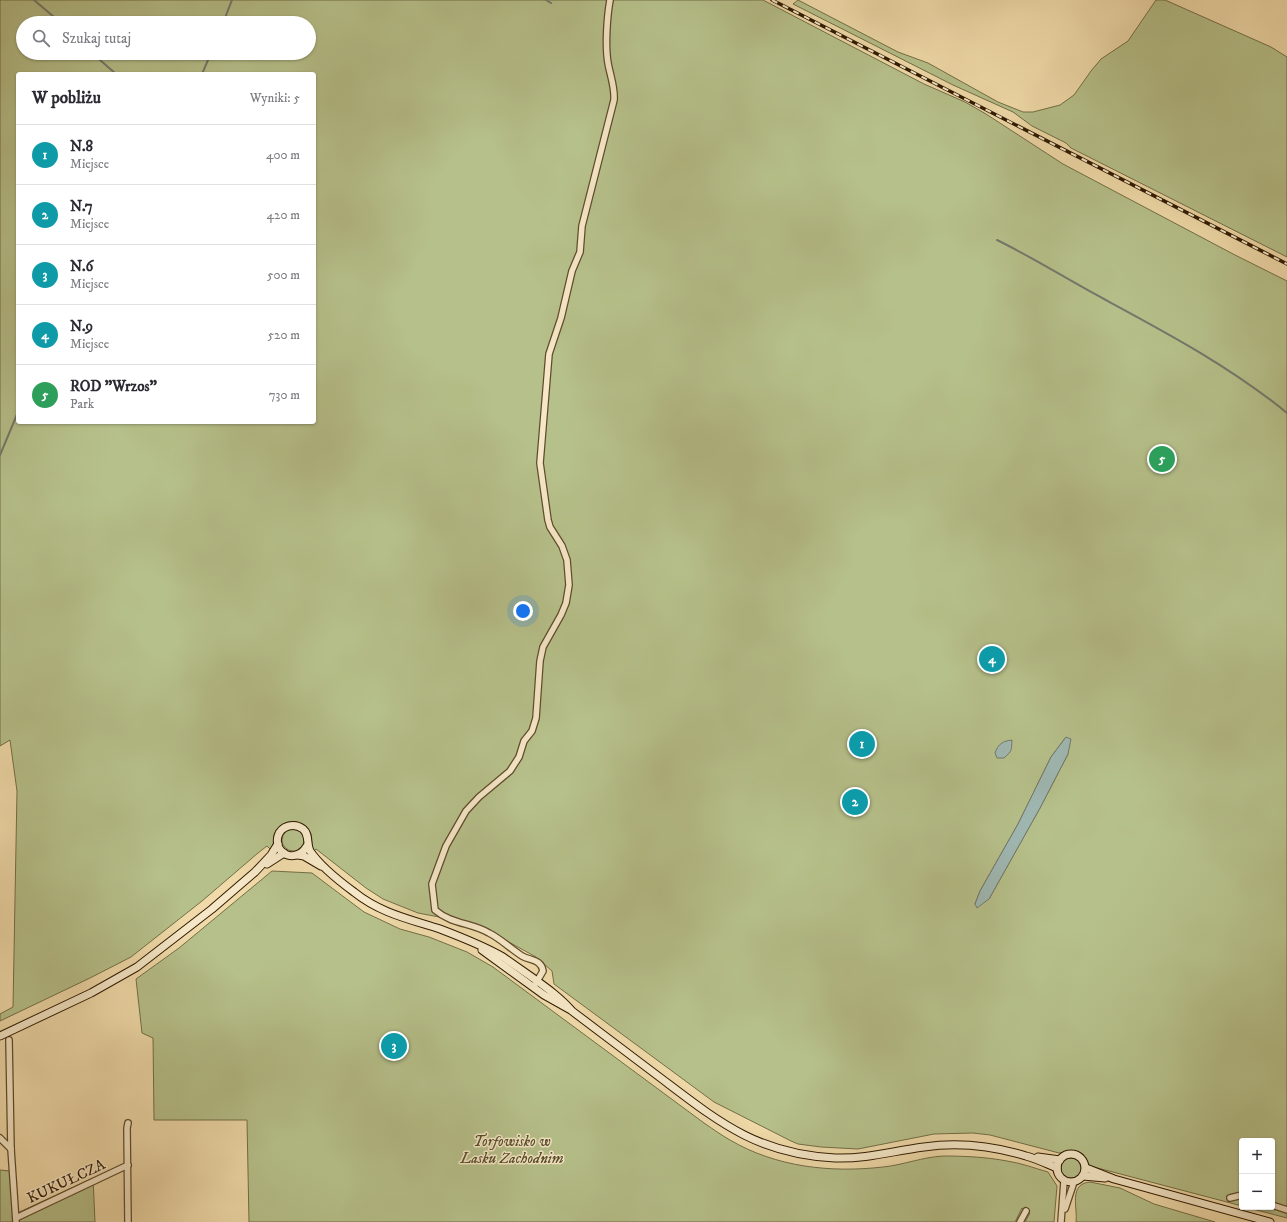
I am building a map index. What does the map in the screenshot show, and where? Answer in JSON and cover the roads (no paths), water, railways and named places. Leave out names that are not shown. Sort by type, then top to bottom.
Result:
[{"type":"main road","points":[[308,844],[305,850],[298,855],[290,856],[281,850],[278,844],[278,837],[283,829],[291,825],[300,827],[306,833],[309,849],[329,871],[354,893],[380,910],[469,941],[504,958],[562,1007],[572,1011],[712,1117],[747,1137],[765,1145],[803,1154],[833,1158],[871,1157],[924,1147],[956,1144],[996,1148],[1027,1156],[1057,1168]]},
{"type":"main road","points":[[0,1036],[91,994],[137,967],[212,909],[255,872],[275,850],[278,844]]},
{"type":"main road","points":[[255,872],[284,853]]},
{"type":"main road","points":[[298,855],[329,871]]},
{"type":"main road","points":[[1074,1154],[1081,1158],[1084,1161],[1086,1168],[1083,1176],[1074,1182],[1064,1180],[1060,1176],[1057,1168],[1060,1160],[1066,1155],[1074,1154]]},
{"type":"main road","points":[[1027,1156],[1060,1160]]},
{"type":"main road","points":[[1086,1168],[1114,1179],[1270,1222]]},
{"type":"main road","points":[[1083,1176],[1114,1179]]},
{"type":"street","points":[[535,984],[543,971],[539,962],[523,956],[489,932],[442,916],[435,910],[432,884],[446,846],[466,811],[479,797],[510,771],[519,757],[524,741],[532,731],[536,718],[540,661],[543,647],[566,603],[569,585],[568,560],[562,546],[550,528],[540,463],[549,354],[561,318],[572,271],[580,252],[582,226],[614,100],[615,93],[606,50],[610,0]]},
{"type":"street","points":[[9,1040],[10,1149],[16,1220]]},
{"type":"street","name":"KUKUŁCZA","points":[[128,1123],[128,1222]]},
{"type":"street","points":[[0,1138],[10,1149]]},
{"type":"street","name":"KUKUŁCZA","points":[[16,1220],[128,1165]]},
{"type":"street","points":[[1062,1219],[1064,1180]]},
{"type":"street","points":[[1062,1219],[1074,1182]]},
{"type":"street","points":[[1230,1198],[1239,1194]]},
{"type":"street","points":[[1275,1206],[1287,1210]]},
{"type":"street","points":[[1020,1222],[1026,1211]]},
{"type":"water","points":[[1066,737],[1071,739],[1068,754],[1040,808],[989,899],[977,908],[975,904],[980,891],[1018,824],[1051,757]]},
{"type":"water","points":[[1012,740],[1010,752],[1004,758],[997,758],[995,753],[999,745],[1003,742]]},
{"type":"waterway","points":[[34,0],[53,16]]},
{"type":"waterway","points":[[226,16],[232,0]]},
{"type":"waterway","points":[[546,0],[551,3]]},
{"type":"waterway","points":[[100,60],[114,72]]},
{"type":"waterway","points":[[203,72],[208,60]]},
{"type":"waterway","points":[[997,240],[1198,352],[1266,396],[1287,413]]},
{"type":"waterway","points":[[0,455],[16,417]]},
{"type":"railway","points":[[772,0],[1287,264]]},
{"type":"place","name":"ROD \"Wrzos\"","points":[[1162,459]]},
{"type":"place","name":"N.9","points":[[992,659]]},
{"type":"place","name":"N.8","points":[[862,744]]},
{"type":"place","name":"N.7","points":[[855,802]]},
{"type":"place","name":"N.6","points":[[394,1046]]},
{"type":"park label","name":"Torfowisko w Lasku Zachodnim","points":[[512,1150]]}]
